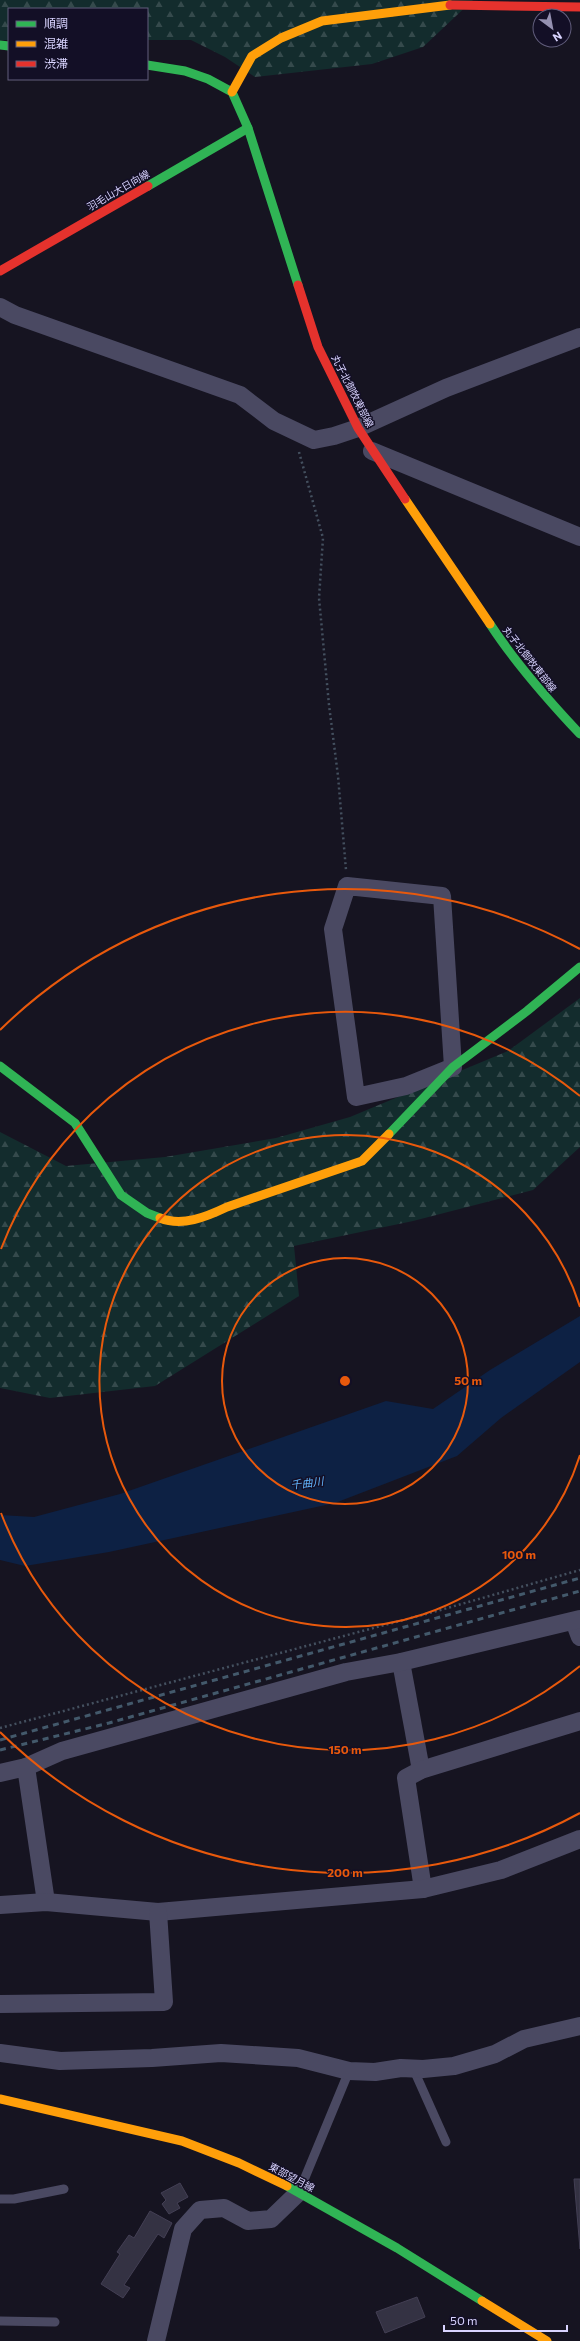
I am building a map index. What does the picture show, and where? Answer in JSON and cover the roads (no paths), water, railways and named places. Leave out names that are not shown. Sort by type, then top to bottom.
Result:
[{"type":"main road","points":[[148,65],[185,71],[208,79],[232,92],[252,56],[281,38],[322,21],[438,5],[580,8]]},
{"type":"main road","name":"丸子北御牧東部線","points":[[232,92],[248,128],[318,347],[358,428],[509,653],[542,695],[580,734]]},
{"type":"main road","name":"羽毛山大日向線","points":[[0,271],[248,128]]},
{"type":"main road","points":[[0,1066],[75,1123],[121,1195],[147,1213],[167,1221],[178,1222],[206,1217],[227,1207],[362,1161],[454,1067],[527,1011],[580,967]]},
{"type":"main road","name":"東部望月線","points":[[0,2099],[182,2142],[239,2163],[298,2192],[397,2248],[542,2340]]},
{"type":"street","points":[[0,307],[15,315],[240,395],[274,420],[293,431],[314,440],[334,436],[358,428],[446,388],[580,337]]},
{"type":"street","points":[[372,451],[580,537]]},
{"type":"street","points":[[347,886],[442,896],[454,1067],[406,1086],[356,1097],[333,929],[347,886]]},
{"type":"street","points":[[0,1773],[26,1767],[69,1748],[346,1672],[402,1662],[578,1625]]},
{"type":"street","points":[[402,1662],[421,1770]]},
{"type":"street","points":[[423,1889],[406,1778],[421,1770],[580,1721]]},
{"type":"street","points":[[26,1767],[46,1902]]},
{"type":"street","points":[[0,1905],[46,1902],[158,1912],[423,1889],[501,1870],[580,1839]]},
{"type":"street","points":[[0,2004],[164,2002],[158,1912]]},
{"type":"street","points":[[0,2052],[60,2061],[152,2058],[221,2053],[298,2058],[349,2070],[375,2072],[401,2068],[454,2066],[495,2054],[524,2040],[580,2026]]},
{"type":"street","points":[[156,2341],[183,2229],[200,2210],[224,2208],[248,2221],[271,2220],[298,2192]]},
{"type":"lane","points":[[413,2068],[446,2142]]},
{"type":"lane","points":[[298,2192],[349,2070]]},
{"type":"lane","points":[[0,2199],[14,2200],[64,2189]]},
{"type":"lane","points":[[0,2321],[56,2322]]},
{"type":"water","name":"千曲川","points":[[580,1316],[580,1362],[501,1418],[457,1456],[335,1503],[109,1552],[25,1566],[0,1560],[0,1515],[34,1517],[120,1494],[386,1401],[433,1409],[490,1370]]},
{"type":"railway","points":[[0,1740],[580,1578]]},
{"type":"railway","points":[[0,1750],[109,1723],[580,1591]]}]
